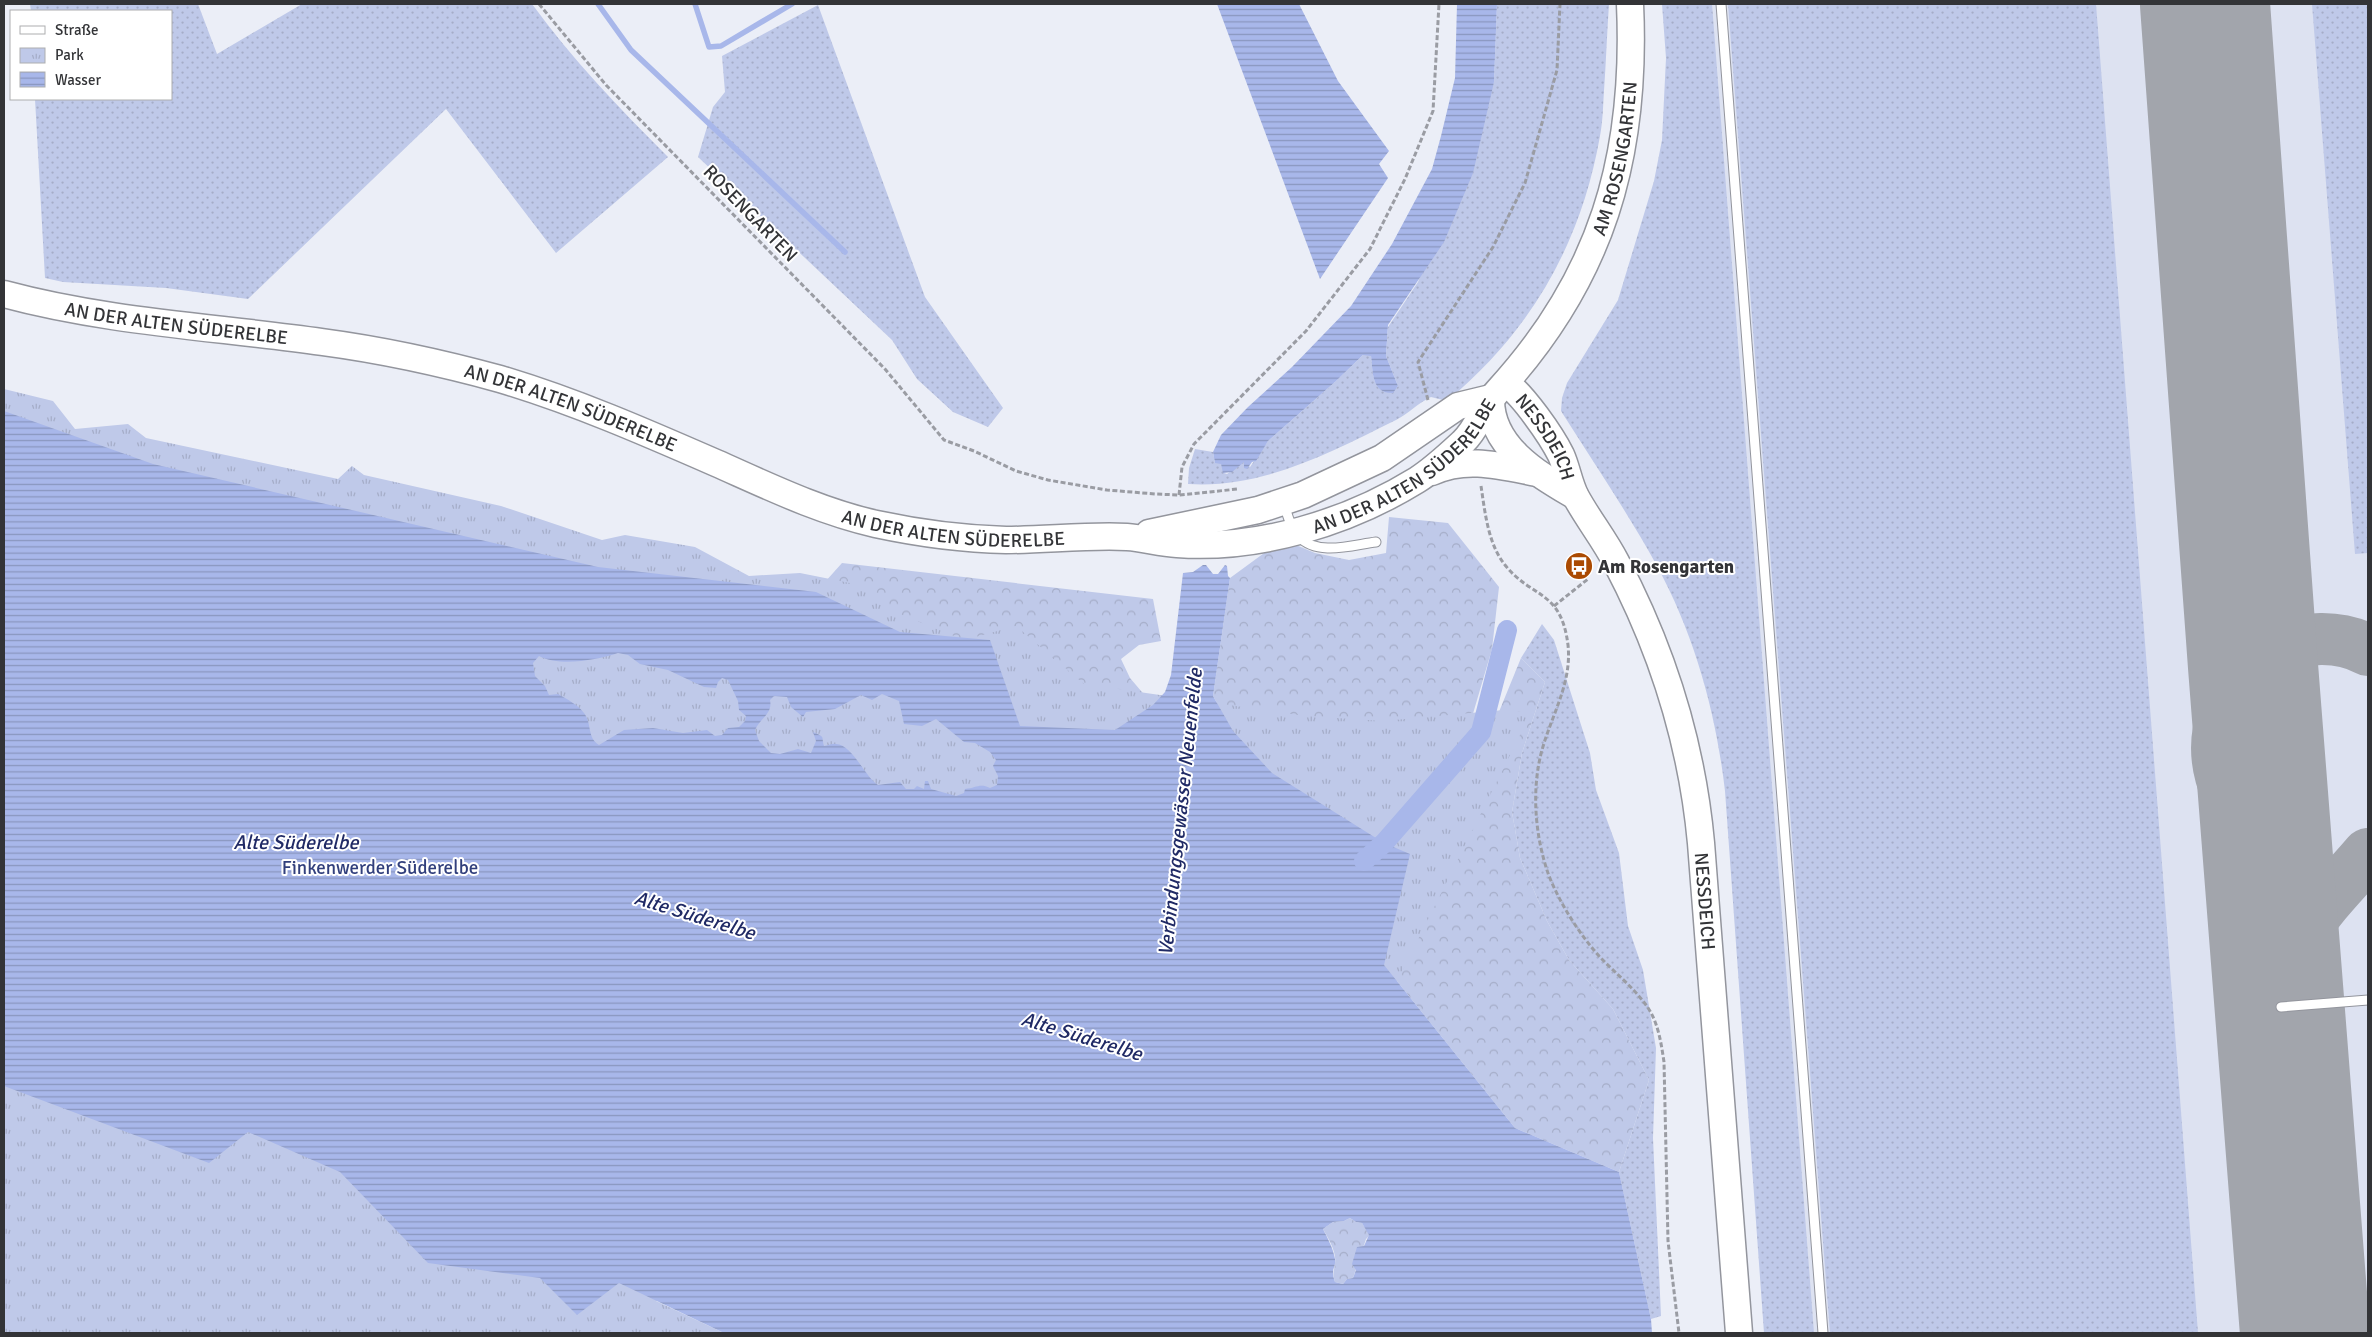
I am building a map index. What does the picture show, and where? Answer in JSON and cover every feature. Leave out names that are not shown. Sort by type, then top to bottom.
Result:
[{"type":"main road","name":"AM ROSENGARTEN","points":[[1498,391],[1532,351],[1575,287],[1600,232],[1611,200],[1620,162],[1628,101],[1630,4]]},
{"type":"main road","name":"AN DER ALTEN SÜDERELBE","points":[[4,294],[40,303],[143,322],[323,342],[430,362],[500,380],[631,426],[790,496],[834,512],[874,523],[972,538],[1127,538],[1177,544],[1224,544],[1294,531],[1355,511],[1422,477],[1467,439],[1498,391]]},
{"type":"main road","name":"NESSDEICH","points":[[1575,496],[1537,473],[1500,435],[1492,417],[1498,391],[1521,397],[1560,454],[1575,496],[1616,561],[1650,635],[1678,718],[1693,776],[1702,843],[1739,1333]]},
{"type":"main road","name":"AN DER ALTEN SÜDERELBE","points":[[1127,538],[1228,517],[1283,502],[1321,487],[1382,458],[1458,406],[1498,391]]},
{"type":"main road","points":[[1422,477],[1448,465],[1480,463],[1537,473]]},
{"type":"lane","points":[[1720,4],[1823,1333]]},
{"type":"lane","points":[[1283,502],[1296,535],[1303,541],[1322,548],[1376,542]]},
{"type":"lane","points":[[2280,1007],[2368,1000]]},
{"type":"path","name":"ROSENGARTEN","points":[[540,4],[606,85],[885,368],[944,440],[974,451],[1016,471],[1038,478],[1107,490],[1179,495]]},
{"type":"path","points":[[1248,488],[1179,495],[1182,467],[1194,444],[1306,331],[1370,249],[1404,179],[1433,111],[1439,4]]},
{"type":"path","points":[[1430,404],[1418,362],[1493,247],[1525,183],[1557,70],[1560,4]]},
{"type":"path","points":[[1480,463],[1479,477],[1484,510],[1500,557],[1515,574],[1544,595],[1554,606],[1563,624],[1569,663],[1567,681],[1542,751],[1536,797],[1537,828],[1549,875],[1569,917],[1598,955],[1646,1005],[1661,1038],[1664,1062],[1668,1241],[1678,1333]]},
{"type":"path","points":[[1554,606],[1588,579],[1579,566]]},
{"type":"shaded area","points":[[1702,4],[2368,4],[2368,1333],[1804,1333]]},
{"type":"green space","points":[[30,4],[198,4],[217,54],[302,4],[532,4],[597,83],[668,157],[556,253],[446,109],[248,299],[166,288],[63,282],[45,278],[35,100],[172,100],[172,10],[31,10]]},
{"type":"green space","points":[[1497,4],[1609,4],[1600,136],[1580,213],[1548,283],[1504,345],[1477,374],[1447,401],[1431,397],[1400,418],[1296,466],[1243,481],[1216,484],[1188,484],[1189,468],[1195,449],[1213,452],[1215,463],[1221,463],[1224,473],[1227,474],[1245,461],[1250,467],[1268,441],[1363,355],[1371,355],[1374,380],[1381,389],[1386,392],[1393,392],[1398,386],[1386,356],[1388,327],[1418,282],[1494,82]]},
{"type":"green space","points":[[1662,4],[1712,4],[1814,1333],[1764,1333],[1725,791],[1710,704],[1693,647],[1657,566],[1561,411],[1562,398],[1567,383],[1618,300],[1654,181],[1662,140],[1666,58]]},
{"type":"green space","points":[[1728,4],[2096,4],[2198,1333],[1830,1333]]},
{"type":"green space","points":[[2312,4],[2368,4],[2368,553],[2355,554]]},
{"type":"green space","points":[[818,5],[925,297],[1003,408],[988,427],[953,412],[917,379],[892,340],[698,157],[713,107],[725,92],[722,56]]},
{"type":"green space","name":"Alte Süderelbe","points":[[4,389],[53,401],[75,429],[128,424],[146,438],[338,479],[352,466],[364,475],[501,506],[602,540],[625,535],[695,547],[749,576],[800,573],[855,584],[890,610],[964,640],[1016,626],[1084,684],[1305,716],[1383,721],[1504,710],[1531,713],[1310,1156],[656,1301],[724,1333],[4,1333]]},
{"type":"green space","points":[[1389,517],[1448,523],[1499,587],[1492,649],[1467,734],[1233,731],[1213,696],[1230,578],[1271,548],[1296,545],[1315,553],[1349,560],[1386,553]]},
{"type":"green space","points":[[842,563],[1153,599],[1161,641],[1139,645],[1121,659],[1130,678],[1153,705],[900,632],[816,592]]},
{"type":"green space","points":[[1542,624],[1554,640],[1590,753],[1596,790],[1619,853],[1628,926],[1643,970],[1656,1048],[1653,1138],[1661,1316],[1651,1319],[1619,1172],[1649,1080],[1613,1009],[1569,960],[1547,921],[1520,858],[1512,812],[1522,753],[1545,682],[1521,658]]},
{"type":"green space","points":[[1521,658],[1545,682],[1522,753],[1512,812],[1520,858],[1547,921],[1569,960],[1613,1009],[1649,1080],[1619,1172],[1515,1128],[1384,965],[1476,768]]},
{"type":"green space","points":[[1350,1218],[1362,1223],[1370,1235],[1366,1239],[1353,1278],[1347,1279],[1343,1284],[1335,1282],[1333,1274],[1335,1254],[1323,1229],[1333,1222],[1344,1221]]},
{"type":"water","points":[[1217,4],[1299,4],[1338,81],[1389,151],[1379,164],[1388,178],[1320,279]]},
{"type":"water","points":[[1457,4],[1497,4],[1494,82],[1473,173],[1444,242],[1388,325],[1386,356],[1398,386],[1393,393],[1381,390],[1374,381],[1371,356],[1363,355],[1268,441],[1256,461],[1252,462],[1247,469],[1244,468],[1244,462],[1232,472],[1223,473],[1221,464],[1215,463],[1213,452],[1221,435],[1248,407],[1292,367],[1351,306],[1392,244],[1432,169],[1455,78]]},
{"type":"water","name":"Alte Süderelbe","points":[[4,411],[153,464],[598,567],[816,592],[900,632],[990,640],[1020,726],[1115,730],[1153,705],[1165,692],[1171,675],[1183,573],[1193,572],[1206,565],[1213,574],[1218,574],[1225,565],[1227,566],[1230,578],[1213,696],[1233,731],[1272,773],[1384,843],[1410,854],[1384,965],[1515,1128],[1619,1172],[1651,1319],[1652,1333],[724,1333],[619,1283],[577,1315],[540,1278],[428,1263],[340,1172],[248,1132],[209,1163],[4,1086]],"holes":[[[618,653],[628,655],[640,664],[668,670],[704,687],[716,688],[722,678],[728,680],[738,701],[739,710],[746,716],[745,721],[739,727],[728,728],[722,735],[715,736],[707,730],[683,733],[653,728],[624,730],[599,745],[591,734],[584,713],[576,705],[558,694],[549,695],[545,686],[535,676],[533,663],[539,656],[568,662],[589,660]],[[882,694],[899,701],[904,724],[922,726],[936,719],[964,742],[975,743],[990,752],[996,760],[993,766],[998,776],[997,785],[990,788],[981,786],[965,789],[964,793],[956,796],[931,789],[928,781],[925,781],[924,789],[917,786],[914,789],[906,789],[900,782],[878,785],[847,749],[842,745],[836,744],[824,746],[820,735],[813,732],[816,741],[811,753],[798,749],[780,754],[771,753],[759,741],[755,730],[770,709],[770,700],[774,696],[787,697],[791,707],[803,717],[806,712],[835,709],[861,695],[872,700]],[[1350,1218],[1362,1223],[1369,1235],[1364,1246],[1357,1247],[1352,1264],[1356,1270],[1353,1278],[1347,1279],[1343,1284],[1335,1282],[1333,1274],[1334,1255],[1323,1229],[1333,1222],[1344,1221]]]},
{"type":"waterway","points":[[598,4],[631,50],[845,252]]},
{"type":"waterway","points":[[695,4],[709,47],[721,46],[792,4]]},
{"type":"waterway","points":[[1364,861],[1384,843],[1481,732],[1507,630]]},
{"type":"taxiway","points":[[2273,911],[2262,853],[2256,838],[2227,793],[2220,772],[2217,752],[2218,732],[2223,714],[2231,696],[2243,679],[2257,665],[2285,646],[2296,642],[2321,639],[2345,642],[2368,650]]},
{"type":"taxiway","points":[[2281,1007],[2290,964],[2295,948],[2305,929],[2321,907],[2368,854]]},
{"type":"runway","points":[[2205,4],[2253,666],[2305,1333]]},
{"type":"place","name":"Am Rosengarten","points":[[1579,566]]},
{"type":"water label","name":"Verbindungsgewässer Neuenfelde","points":[[1180,812]]},
{"type":"park label","name":"Finkenwerder Süderelbe","points":[[380,867]]}]
